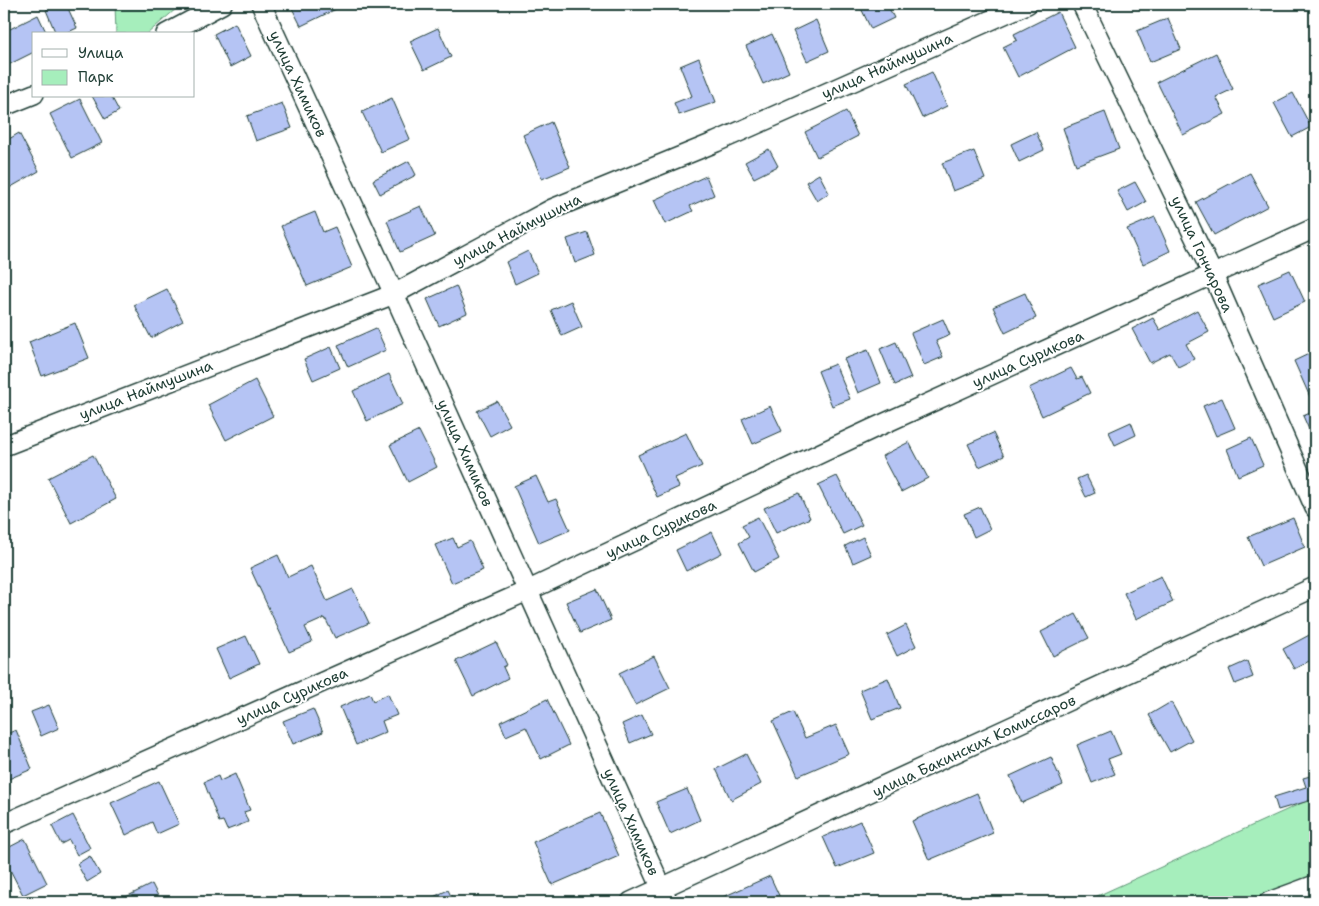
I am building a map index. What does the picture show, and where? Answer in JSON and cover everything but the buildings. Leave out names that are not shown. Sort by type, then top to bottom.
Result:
[{"type":"street","points":[[170,32],[222,4]]},
{"type":"street","name":"улица Химиков","points":[[261,4],[394,294],[665,896]]},
{"type":"street","name":"улица Наймушина","points":[[4,446],[394,294],[552,209],[716,142],[1027,4]]},
{"type":"street","name":"улица Гончарова","points":[[1082,4],[1213,275],[1315,508]]},
{"type":"street","points":[[4,106],[32,95]]},
{"type":"street","name":"улица Сурикова","points":[[4,824],[527,591],[881,425],[1315,228]]},
{"type":"street","name":"улица Бакинских Комиссаров","points":[[632,902],[665,896],[1315,587]]},
{"type":"street","points":[[1269,902],[1315,885]]},
{"type":"green space","points":[[115,4],[176,4],[177,8],[149,32],[116,32]]},
{"type":"green space","points":[[1315,797],[1315,876],[1246,902],[1084,902]]}]
